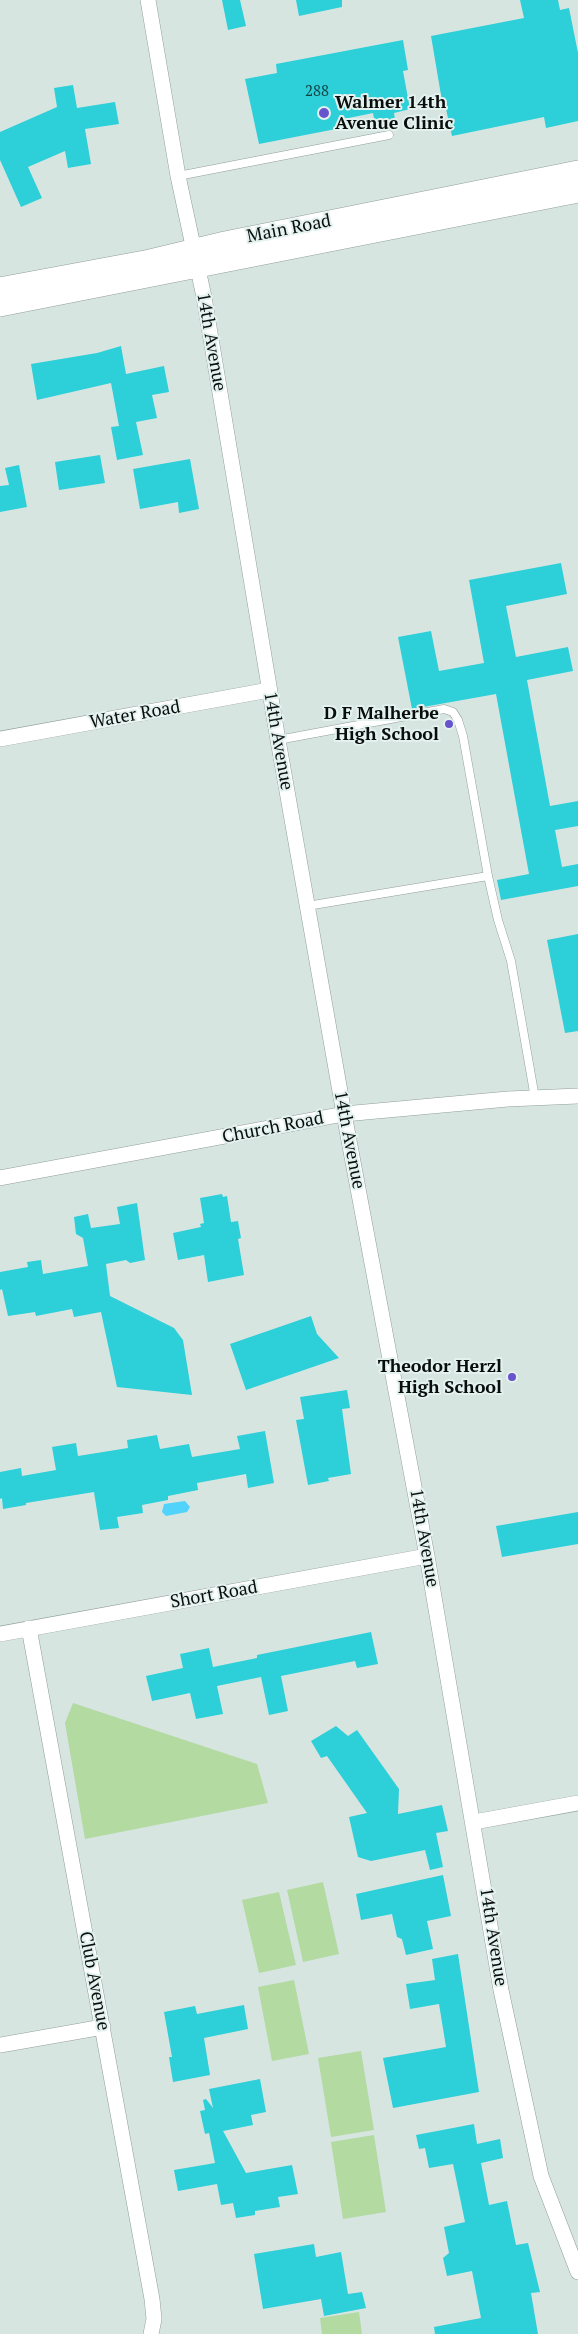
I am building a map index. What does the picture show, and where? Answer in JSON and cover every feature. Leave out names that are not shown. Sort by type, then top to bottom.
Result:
[{"type":"main road","name":"Main Road","points":[[0,306],[196,259],[578,172]]},
{"type":"main road","name":"Main Road","points":[[0,288],[150,260],[196,259],[578,192]]},
{"type":"street","name":"14th Avenue","points":[[148,0],[178,176],[196,259],[269,690],[344,1114],[428,1556],[501,1990],[534,2152],[549,2200],[578,2272]]},
{"type":"street","name":"Water Road","points":[[0,739],[269,690]]},
{"type":"street","name":"Church Road","points":[[0,1178],[344,1114],[499,1099],[578,1096]]},
{"type":"street","name":"Short Road","points":[[0,1634],[428,1556]]},
{"type":"street","name":"Club Avenue","points":[[29,1628],[152,2300],[154,2319],[151,2334]]},
{"type":"street","points":[[474,1822],[578,1803]]},
{"type":"street","points":[[0,2045],[103,2027]]},
{"type":"lane","points":[[178,176],[389,135]]},
{"type":"lane","points":[[278,740],[444,709],[453,712],[458,720],[463,736],[488,876],[498,920],[511,961],[536,1098]]},
{"type":"lane","points":[[307,906],[488,876]]},
{"type":"green space","points":[[73,1703],[257,1764],[268,1803],[85,1839],[65,1723]]},
{"type":"green space","points":[[323,1882],[339,1954],[303,1962],[287,1890]]},
{"type":"green space","points":[[279,1892],[296,1965],[259,1973],[242,1900]]},
{"type":"green space","points":[[294,1980],[309,2054],[272,2061],[258,1987]]},
{"type":"green space","points":[[361,2051],[374,2130],[331,2137],[318,2058]]},
{"type":"green space","points":[[374,2135],[386,2212],[343,2219],[331,2142]]},
{"type":"green space","points":[[359,2312],[362,2334],[322,2334],[320,2318]]},
{"type":"water","points":[[185,1501],[190,1507],[187,1512],[166,1516],[162,1512],[164,1504]]},
{"type":"building","points":[[222,0],[240,0],[246,26],[228,30]]},
{"type":"building","points":[[296,0],[342,0],[342,7],[299,16]]},
{"type":"building","points":[[520,0],[558,0],[560,10],[569,8],[578,53],[578,121],[546,128],[544,117],[452,136],[444,100],[442,101],[431,36],[524,18]]},
{"type":"building","points":[[403,40],[408,70],[403,71],[410,109],[394,113],[395,120],[375,124],[373,113],[339,120],[341,128],[259,144],[245,79],[277,73],[276,64]]},
{"type":"building","points":[[73,85],[77,108],[115,102],[119,124],[85,129],[91,164],[68,168],[65,151],[28,167],[42,198],[21,207],[0,160],[0,132],[57,107],[54,88]]},
{"type":"building","points":[[121,346],[126,374],[164,366],[169,392],[152,395],[157,418],[136,422],[143,455],[117,460],[111,427],[119,426],[111,383],[37,400],[31,364],[97,353]]},
{"type":"building","points":[[100,455],[105,483],[59,490],[55,462]]},
{"type":"building","points":[[190,459],[199,509],[179,513],[178,502],[140,509],[133,469]]},
{"type":"building","points":[[19,465],[27,507],[0,512],[0,486],[9,485],[5,468]]},
{"type":"building","points":[[561,563],[567,594],[506,606],[516,657],[568,647],[573,671],[527,680],[550,806],[578,801],[578,826],[555,830],[562,867],[578,864],[578,886],[501,900],[497,880],[529,874],[496,694],[412,709],[398,637],[431,631],[439,671],[484,663],[469,580]]},
{"type":"building","points":[[578,934],[578,1031],[565,1033],[547,940]]},
{"type":"building","points":[[222,1194],[223,1197],[227,1196],[231,1222],[238,1221],[241,1238],[238,1239],[244,1275],[208,1282],[204,1255],[178,1260],[173,1233],[201,1227],[200,1224],[204,1223],[200,1198]]},
{"type":"building","points":[[137,1203],[145,1260],[130,1263],[126,1260],[106,1264],[110,1296],[174,1328],[183,1340],[192,1395],[117,1387],[101,1312],[74,1317],[72,1309],[36,1316],[35,1312],[8,1316],[2,1289],[0,1290],[0,1272],[28,1267],[27,1262],[41,1260],[43,1274],[88,1266],[83,1238],[76,1234],[74,1217],[88,1214],[91,1228],[120,1224],[117,1207]]},
{"type":"building","points":[[311,1316],[317,1334],[339,1358],[246,1390],[230,1344]]},
{"type":"building","points":[[347,1390],[350,1408],[342,1409],[351,1474],[328,1478],[329,1481],[308,1485],[296,1420],[304,1419],[300,1397]]},
{"type":"building","points":[[265,1431],[274,1483],[248,1488],[246,1474],[197,1483],[198,1490],[168,1496],[168,1500],[142,1505],[143,1513],[117,1517],[119,1528],[100,1530],[94,1492],[26,1503],[26,1505],[3,1509],[2,1498],[0,1499],[0,1472],[21,1468],[22,1476],[56,1470],[52,1447],[76,1443],[78,1456],[128,1448],[127,1440],[157,1435],[160,1449],[189,1444],[192,1457],[240,1449],[237,1436]]},
{"type":"building","points":[[578,1512],[578,1544],[502,1557],[496,1526]]},
{"type":"building","points":[[371,1632],[378,1664],[357,1668],[355,1661],[281,1676],[288,1711],[269,1715],[261,1677],[217,1686],[223,1714],[196,1719],[190,1693],[152,1701],[146,1676],[183,1668],[180,1654],[209,1648],[213,1667],[257,1658],[257,1655]]},
{"type":"building","points":[[336,1726],[348,1736],[357,1730],[399,1789],[398,1814],[442,1805],[448,1831],[436,1833],[443,1867],[430,1870],[425,1850],[371,1861],[358,1857],[349,1817],[367,1813],[327,1756],[321,1758],[311,1741]]},
{"type":"building","points":[[443,1875],[451,1916],[427,1921],[433,1949],[406,1955],[402,1939],[397,1937],[392,1914],[361,1920],[356,1894]]},
{"type":"building","points":[[458,1954],[479,2092],[393,2108],[383,2058],[446,2047],[439,2004],[410,2009],[406,1984],[435,1980],[432,1959]]},
{"type":"building","points":[[244,2005],[248,2029],[204,2038],[210,2075],[173,2082],[169,2057],[172,2057],[164,2012],[195,2006],[197,2014]]},
{"type":"building","points":[[260,2079],[266,2112],[251,2115],[253,2125],[223,2131],[246,2173],[292,2165],[298,2194],[278,2197],[280,2207],[255,2211],[255,2215],[236,2218],[233,2203],[221,2205],[217,2184],[178,2191],[174,2170],[215,2163],[209,2133],[205,2134],[200,2111],[205,2110],[203,2100],[206,2099],[213,2108],[209,2089]]},
{"type":"building","points":[[474,2124],[477,2144],[500,2139],[503,2158],[481,2163],[489,2205],[507,2201],[516,2245],[528,2243],[540,2292],[531,2293],[538,2334],[435,2334],[434,2327],[481,2318],[472,2271],[447,2276],[443,2258],[449,2253],[444,2227],[465,2222],[453,2164],[429,2168],[425,2148],[419,2149],[416,2135]]},
{"type":"building","points":[[314,2244],[316,2257],[341,2252],[348,2294],[362,2292],[366,2308],[324,2316],[321,2299],[263,2309],[254,2254]]},
{"type":"place","name":"Walmer 14th Avenue Clinic","points":[[324,113]]},
{"type":"place","name":"D F Malherbe High School","points":[[449,724]]},
{"type":"place","name":"Theodor Herzl High School","points":[[512,1377]]}]
